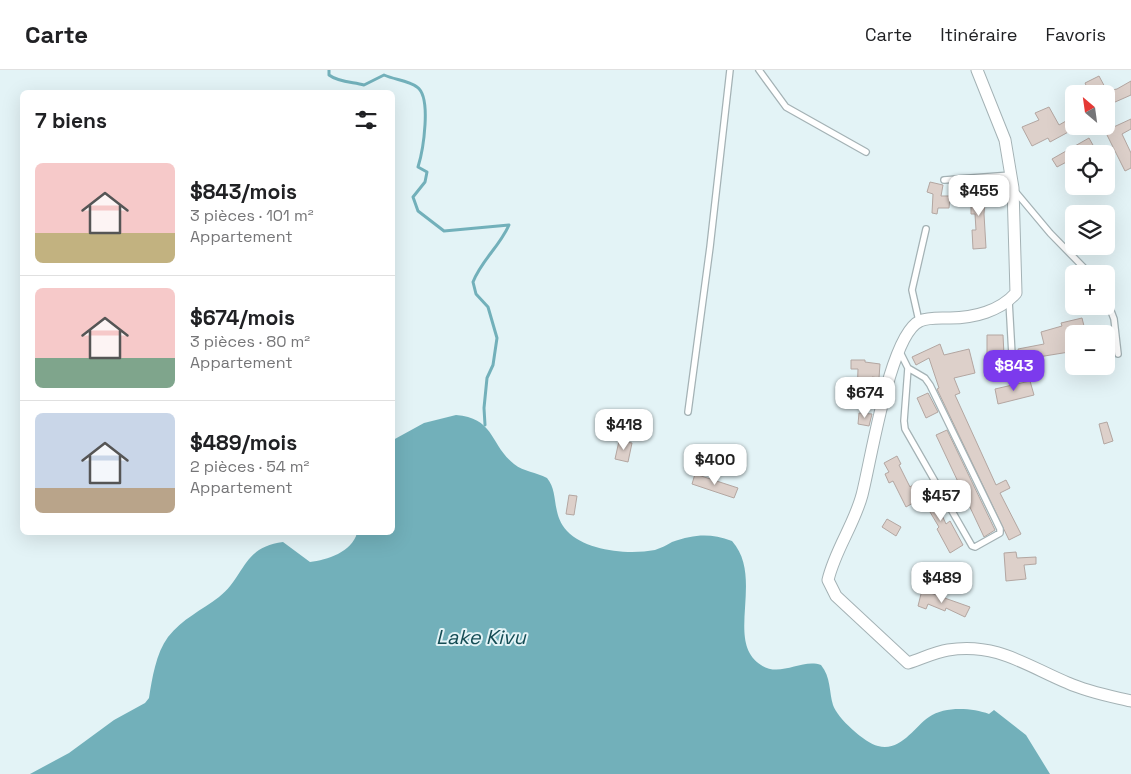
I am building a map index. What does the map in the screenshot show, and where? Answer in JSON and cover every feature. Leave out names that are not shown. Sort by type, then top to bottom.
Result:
[{"type":"street","points":[[977,70],[1005,140],[1013,188],[1016,293],[1009,301],[986,312],[961,318],[920,321],[907,332],[886,385],[861,498],[832,562],[828,580],[836,596],[908,663],[946,650],[970,648],[1017,658],[1068,683],[1099,694],[1131,701]]},
{"type":"lane","points":[[688,412],[710,247],[730,70]]},
{"type":"lane","points":[[759,70],[786,107],[866,152]]},
{"type":"lane","points":[[944,180],[1011,175]]},
{"type":"lane","points":[[1013,188],[1050,233],[1081,265]]},
{"type":"lane","points":[[920,321],[912,290],[926,229]]},
{"type":"lane","points":[[1009,301],[1013,373]]},
{"type":"lane","points":[[1112,315],[1118,354]]},
{"type":"lane","points":[[900,352],[908,368],[905,429],[972,546],[975,547],[1000,533],[1000,529],[930,385],[925,378],[908,368]]},
{"type":"water","name":"Lake Kivu","points":[[456,415],[478,421],[491,433],[500,449],[514,464],[547,478],[553,490],[562,524],[575,538],[585,543],[608,550],[633,552],[655,550],[672,542],[695,536],[717,537],[732,541],[741,556],[745,573],[744,625],[750,655],[761,665],[776,670],[806,664],[821,665],[827,674],[833,705],[836,710],[846,723],[872,744],[886,747],[894,745],[906,738],[923,721],[935,713],[959,709],[975,710],[989,714],[994,710],[1026,735],[1050,774],[30,774],[69,753],[114,720],[145,703],[149,698],[160,651],[168,637],[186,620],[228,589],[245,564],[259,550],[283,542],[310,562],[338,554],[350,545],[356,535],[395,535],[395,439],[424,423]]},
{"type":"building","points":[[1099,76],[1104,85],[1086,85],[1085,83]]},
{"type":"building","points":[[1131,81],[1131,95],[1115,102],[1115,89]]},
{"type":"building","points":[[1049,107],[1059,125],[1065,122],[1065,134],[1050,142],[1048,138],[1032,146],[1022,127],[1039,120],[1035,113]]},
{"type":"building","points":[[1131,119],[1131,129],[1122,134],[1131,153],[1131,168],[1125,171],[1115,151],[1115,145],[1112,145],[1107,135],[1115,135],[1115,126]]},
{"type":"building","points":[[1089,138],[1093,145],[1077,145]]},
{"type":"building","points":[[1065,152],[1065,163],[1057,167],[1052,159]]},
{"type":"building","points":[[930,182],[943,185],[941,196],[950,196],[949,208],[938,208],[937,214],[932,213],[933,194],[927,192]]},
{"type":"building","points":[[978,182],[984,182],[986,185],[984,214],[986,248],[973,249],[972,230],[976,230],[975,214],[971,214],[971,194],[977,194]]},
{"type":"building","points":[[1082,318],[1084,325],[1065,325],[1065,353],[1020,360],[1018,349],[1044,344],[1041,332],[1062,326],[1061,323]]},
{"type":"building","points":[[987,335],[1003,335],[1004,355],[987,356]]},
{"type":"building","points":[[940,344],[944,355],[969,349],[975,373],[954,378],[960,393],[955,395],[996,485],[1006,480],[1010,488],[1000,493],[1021,534],[1009,540],[937,389],[939,388],[929,358],[916,365],[912,357]]},
{"type":"building","points":[[851,360],[865,360],[865,362],[880,364],[879,378],[872,377],[870,390],[866,389],[864,401],[857,400],[858,369],[851,369]]},
{"type":"building","points":[[1030,381],[1034,395],[998,404],[995,389]]},
{"type":"building","points":[[928,393],[938,412],[926,418],[917,398]]},
{"type":"building","points":[[859,413],[872,414],[869,426],[858,424]]},
{"type":"building","points":[[1107,422],[1113,441],[1104,444],[1099,424]]},
{"type":"building","points":[[947,430],[995,530],[984,537],[936,435]]},
{"type":"building","points":[[619,441],[632,443],[628,462],[615,459]]},
{"type":"building","points":[[897,456],[901,464],[899,465],[910,487],[913,485],[920,499],[906,507],[893,481],[889,483],[885,474],[889,472],[884,463]]},
{"type":"building","points":[[695,474],[738,488],[734,498],[692,484]]},
{"type":"building","points":[[929,487],[946,524],[950,521],[963,545],[950,553],[937,529],[939,527],[918,492]]},
{"type":"building","points":[[569,495],[577,496],[574,515],[566,514]]},
{"type":"building","points":[[887,519],[901,527],[896,536],[882,527]]},
{"type":"building","points":[[1016,552],[1017,558],[1036,557],[1036,564],[1024,565],[1026,579],[1006,581],[1004,553]]},
{"type":"building","points":[[922,590],[970,607],[965,617],[946,608],[945,611],[928,604],[926,609],[918,606]]},
{"type":"waterway","points":[[329,70],[329,75],[337,79],[364,85],[384,75],[406,81],[417,87],[422,93],[425,125],[418,167],[427,172],[425,182],[413,197],[418,211],[444,231],[509,225],[476,274],[473,282],[476,294],[488,307],[497,338],[493,365],[487,378],[484,408],[485,425]]}]
